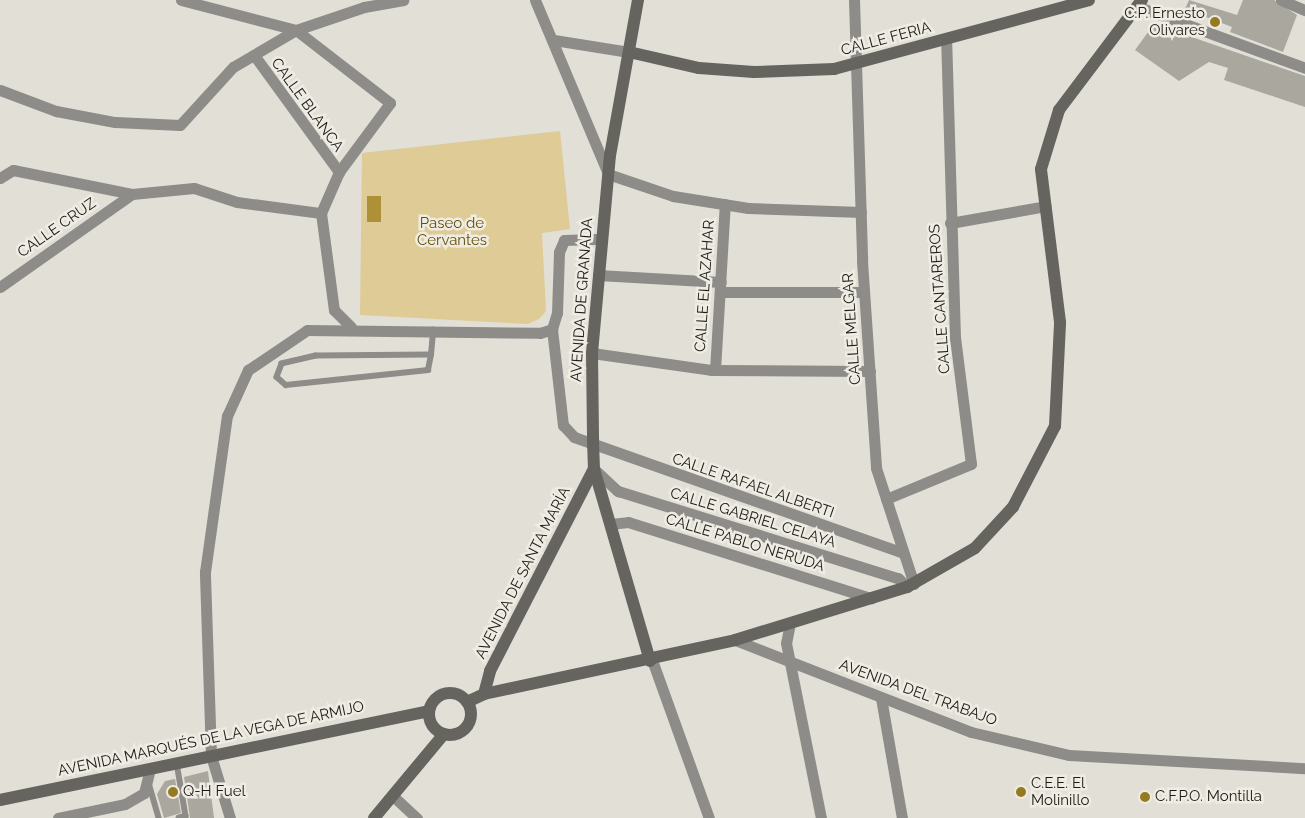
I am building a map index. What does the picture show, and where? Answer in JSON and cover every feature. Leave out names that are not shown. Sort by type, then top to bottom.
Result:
[{"type":"street","points":[[181,0],[296,30],[390,103],[338,172],[321,213],[334,310],[351,328]]},
{"type":"street","points":[[0,90],[56,111],[115,122],[180,125],[233,67],[296,30],[364,7],[403,0]]},
{"type":"street","points":[[535,0],[554,40],[578,110],[608,174],[673,196],[726,204],[860,212]]},
{"type":"street","name":"AVENIDA DE GRANADA","points":[[638,0],[608,174],[592,353],[593,446],[594,469],[651,661]]},
{"type":"street","name":"CALLE MELGAR","points":[[854,0],[860,212],[876,468],[903,553],[910,586]]},
{"type":"street","name":"CALLE FERIA","points":[[629,52],[699,68],[754,72],[855,66],[1089,0]]},
{"type":"street","points":[[1281,0],[1305,10]]},
{"type":"street","points":[[467,702],[484,694],[651,661],[735,640],[910,586],[975,548],[1013,507],[1055,426],[1060,322],[1042,169],[1059,110],[1139,3],[1304,66]]},
{"type":"street","name":"CALLE CANTAREROS","points":[[886,499],[971,464],[955,338],[950,223],[946,39]]},
{"type":"street","points":[[554,40],[629,52]]},
{"type":"street","name":"CALLE BLANCA","points":[[254,55],[338,172]]},
{"type":"street","points":[[0,178],[13,170],[132,194],[194,188],[237,202],[321,213]]},
{"type":"street","name":"CALLE CRUZ","points":[[0,287],[132,194]]},
{"type":"street","name":"CALLE EL AZAHAR","points":[[715,370],[726,204]]},
{"type":"street","points":[[950,223],[1046,206]]},
{"type":"street","points":[[230,818],[211,756],[205,572],[227,416],[248,370],[307,330],[351,328],[540,333],[552,329],[559,252],[564,240],[602,239]]},
{"type":"street","points":[[598,275],[720,287],[864,292]]},
{"type":"street","name":"CALLE RAFAEL ALBERTI","points":[[552,329],[563,425],[593,446],[903,553]]},
{"type":"street","points":[[592,353],[715,370],[870,371]]},
{"type":"street","name":"CALLE GABRIEL CELAYA","points":[[594,469],[618,491],[898,578],[910,586]]},
{"type":"street","name":"AVENIDA DE SANTA MARÍA","points":[[484,694],[490,671],[594,469]]},
{"type":"street","name":"CALLE PABLO NERUDA","points":[[610,524],[628,522],[871,598]]},
{"type":"street","points":[[790,623],[786,643],[794,663],[821,818]]},
{"type":"street","name":"AVENIDA DEL TRABAJO","points":[[735,640],[971,732],[1069,755],[1305,768]]},
{"type":"street","points":[[651,661],[710,818]]},
{"type":"street","points":[[448,693],[467,702],[469,724],[453,735],[444,734],[435,729],[429,711],[433,702],[448,693]]},
{"type":"street","points":[[881,698],[902,818]]},
{"type":"street","name":"AVENIDA MARQUÉS DE LA VEGA DE ARMIJO","points":[[0,800],[429,711]]},
{"type":"street","points":[[374,818],[444,734]]},
{"type":"street","points":[[58,818],[125,804],[144,793],[149,783],[150,769]]},
{"type":"street","points":[[393,796],[417,818]]},
{"type":"lane","points":[[431,355],[316,356],[282,364],[277,377],[286,386],[373,378],[382,373],[428,370],[431,355],[433,330]]},
{"type":"lane","points":[[177,763],[186,816],[179,818]]},
{"type":"lane","points":[[149,783],[159,818]]},
{"type":"green space","name":"Paseo de Cervantes","points":[[560,131],[570,229],[542,233],[546,311],[539,319],[528,324],[360,315],[362,153]]},
{"type":"shaded area","points":[[367,196],[381,196],[381,222],[367,222]]},
{"type":"building","points":[[1189,0],[1237,15],[1243,0],[1274,0],[1297,15],[1283,52],[1230,32],[1232,27],[1185,9]]},
{"type":"building","points":[[1154,24],[1305,76],[1305,107],[1224,80],[1228,68],[1209,62],[1179,81],[1135,50]]},
{"type":"building","points":[[208,771],[214,818],[190,818],[184,777]]},
{"type":"building","points":[[175,779],[181,813],[164,818],[157,794],[165,781]]},
{"type":"place","name":"C.P. Ernesto Olivares","points":[[1215,22]]},
{"type":"place","name":"Q-H Fuel","points":[[173,792]]},
{"type":"place","name":"C.E.E. El Molinillo","points":[[1021,792]]},
{"type":"place","name":"C.F.P.O. Montilla","points":[[1145,797]]}]
